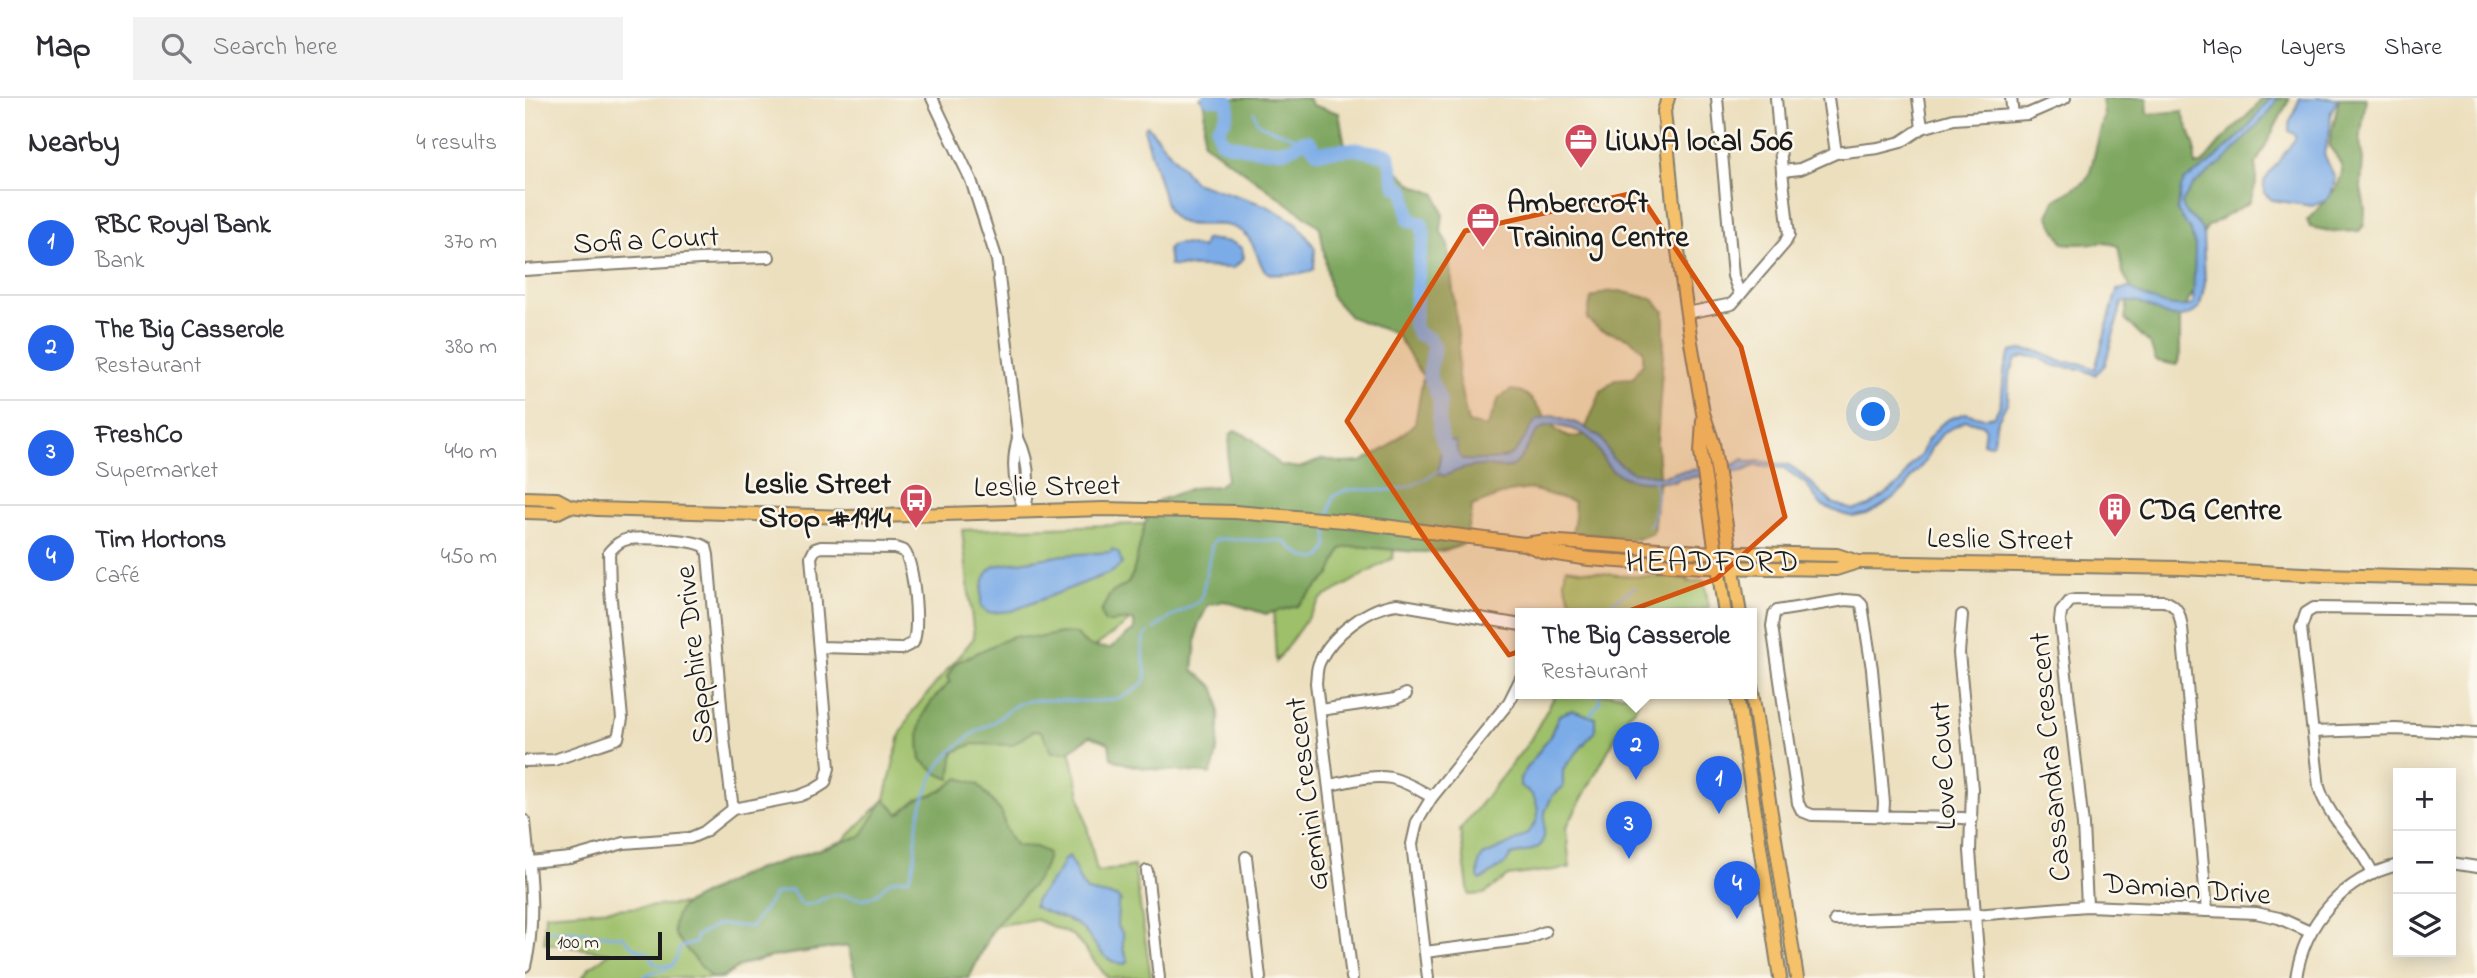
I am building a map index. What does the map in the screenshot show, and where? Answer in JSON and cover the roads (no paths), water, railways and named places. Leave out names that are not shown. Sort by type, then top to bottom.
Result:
[{"type":"main road","points":[[1655,98],[1664,111]]},
{"type":"main road","points":[[1668,98],[1664,111],[1677,244],[1703,413],[1713,443],[1739,608]]},
{"type":"main road","points":[[1703,413],[1701,452],[1724,608]]},
{"type":"main road","name":"Leslie Street","points":[[525,498],[557,499],[570,506],[847,517],[1025,510],[1161,509],[1345,521],[1524,544],[1544,552],[1589,559],[1718,568],[1836,569],[1858,562]]},
{"type":"main road","name":"Leslie Street","points":[[525,512],[556,513],[570,506]]},
{"type":"main road","name":"Leslie Street","points":[[1524,544],[1546,541],[1731,553],[1837,555],[1858,562],[2180,568],[2477,579]]},
{"type":"main road","points":[[1738,699],[1780,978]]},
{"type":"main road","points":[[1754,699],[1797,978]]},
{"type":"main road","points":[[1752,792],[1767,790]]},
{"type":"street","points":[[932,98],[971,180],[997,260],[1018,438],[1026,452],[1029,489],[1025,510]]},
{"type":"street","points":[[1717,98],[1733,276],[1740,295]]},
{"type":"street","points":[[1687,313],[1732,304],[1786,243],[1789,235],[1776,98]]},
{"type":"street","points":[[1828,98],[1836,153]]},
{"type":"street","points":[[1919,98],[1922,128]]},
{"type":"street","points":[[2011,98],[2013,115]]},
{"type":"street","points":[[1782,171],[1800,169],[1836,153],[1901,142],[1922,128],[1954,119],[2028,114],[2065,98]]},
{"type":"street","name":"Sofia Court","points":[[525,270],[769,257]]},
{"type":"street","name":"Sapphire Drive","points":[[525,761],[554,760],[618,738],[622,719],[609,552],[617,543],[627,539],[701,543],[706,547],[708,555],[724,740],[733,808]]},
{"type":"street","points":[[529,862],[570,858],[624,843],[690,838],[704,831],[733,808],[799,796],[814,790],[827,778],[829,768],[811,565],[813,551],[824,547],[895,548],[904,551],[911,565],[916,631],[913,643],[901,649],[819,647]]},
{"type":"street","points":[[1883,817],[1872,669],[1862,605],[1858,601],[1845,600],[1777,611],[1772,626],[1799,807],[1811,815],[1883,817],[1972,819]]},
{"type":"street","name":"Cassandra Crescent","points":[[2087,906],[2083,825],[2061,612],[2070,601],[2076,600],[2164,601],[2172,603],[2178,611],[2182,628],[2207,911]]},
{"type":"street","name":"Gemini Crescent","points":[[1352,978],[1316,683],[1318,664],[1328,648],[1349,628],[1370,612],[1386,606],[1397,604],[1515,624]]},
{"type":"street","points":[[2373,874],[2364,856],[2323,800],[2316,772],[2301,628],[2306,613],[2314,608],[2477,610]]},
{"type":"street","name":"Love Court","points":[[1962,615],[1959,653],[1972,789],[1970,851],[1980,978]]},
{"type":"street","points":[[1428,978],[1412,844],[1417,822],[1432,797],[1509,702],[1515,690]]},
{"type":"street","points":[[1320,710],[1395,699],[1406,694]]},
{"type":"street","points":[[2313,733],[2395,729],[2477,733]]},
{"type":"street","points":[[1329,785],[1377,777],[1390,778],[1404,782],[1432,797]]},
{"type":"street","points":[[525,821],[529,862],[529,945],[525,966]]},
{"type":"street","points":[[1246,857],[1260,978]]},
{"type":"street","points":[[2456,864],[2477,867]]},
{"type":"street","points":[[2296,978],[2310,932],[2332,902],[2359,880],[2393,866]]},
{"type":"street","points":[[1147,871],[1159,978]]},
{"type":"street","name":"Damian Drive","points":[[1835,920],[1975,915],[2087,906],[2268,914],[2310,932]]},
{"type":"street","points":[[1425,952],[1527,939],[1545,932]]},
{"type":"water","points":[[2270,98],[2278,98],[2268,114],[2226,159],[2193,185],[2182,203],[2185,211],[2203,232],[2205,284],[2199,309],[2188,316],[2177,317],[2168,316],[2141,304],[2122,303],[2105,365],[2095,375],[2081,369],[2054,366],[2039,358],[2026,356],[2016,359],[2009,376],[2008,401],[1996,424],[1994,442],[1989,445],[1983,443],[1985,428],[1966,420],[1943,433],[1906,488],[1867,514],[1853,517],[1821,505],[1806,484],[1784,468],[1755,466],[1743,471],[1679,479],[1675,482],[1628,478],[1606,464],[1587,436],[1553,425],[1536,434],[1522,457],[1512,466],[1475,466],[1444,476],[1438,473],[1440,455],[1447,440],[1456,442],[1458,456],[1463,459],[1502,458],[1515,452],[1536,420],[1553,415],[1579,424],[1601,438],[1612,458],[1632,472],[1664,476],[1736,464],[1743,459],[1789,465],[1832,503],[1854,510],[1869,506],[1901,483],[1911,464],[1921,455],[1927,441],[1939,426],[1966,413],[1984,418],[1994,416],[2001,401],[2005,369],[2011,352],[2037,351],[2062,362],[2080,363],[2095,369],[2117,290],[2130,288],[2168,305],[2193,305],[2195,246],[2190,230],[2177,211],[2181,188],[2184,181],[2209,164],[2246,130]]},
{"type":"water","points":[[2300,98],[2338,98],[2331,112],[2324,154],[2335,178],[2331,195],[2325,201],[2312,206],[2272,200],[2264,193],[2264,181],[2295,139],[2295,135],[2289,131],[2289,124]]},
{"type":"water","points":[[1147,125],[1194,182],[1265,205],[1297,223],[1315,248],[1314,269],[1301,274],[1271,274],[1261,265],[1245,234],[1237,229],[1225,225],[1185,224],[1172,216],[1167,208],[1144,129]]},
{"type":"water","points":[[1205,239],[1231,242],[1242,248],[1244,258],[1234,268],[1170,266],[1168,249],[1171,246],[1183,244],[1202,248]]},
{"type":"water","points":[[1112,549],[1119,554],[1122,564],[1112,572],[1012,611],[988,613],[981,607],[984,580],[994,566],[1064,555],[1111,552]]},
{"type":"water","points":[[1572,710],[1595,718],[1595,731],[1563,769],[1563,787],[1552,796],[1545,812],[1544,837],[1540,846],[1511,855],[1506,863],[1481,880],[1478,878],[1479,862],[1483,856],[1521,838],[1535,824],[1538,816],[1536,802],[1531,793],[1520,786],[1520,778],[1550,736],[1559,715]]},
{"type":"water","points":[[1069,856],[1087,891],[1117,897],[1121,901],[1118,904],[1117,926],[1123,934],[1123,949],[1128,961],[1126,964],[1117,963],[1105,956],[1075,923],[1034,906]]},
{"type":"waterway","points":[[1209,98],[1227,100],[1227,115],[1218,128],[1221,141],[1227,143],[1274,150],[1288,149],[1308,141],[1318,152],[1354,149],[1388,155],[1396,186],[1405,193],[1409,220],[1422,224],[1424,237],[1414,325],[1418,334],[1430,339],[1434,346],[1429,376],[1440,401],[1439,423],[1442,440],[1454,462]]},
{"type":"waterway","points":[[1254,112],[1261,125],[1301,140]]},
{"type":"waterway","points":[[1329,514],[1333,497],[1339,493],[1399,489],[1438,471]]},
{"type":"waterway","points":[[1649,526],[1657,495],[1654,479]]},
{"type":"waterway","points":[[1154,629],[1201,600],[1212,545],[1216,539],[1283,541],[1304,557],[1317,559],[1327,548],[1328,524]]},
{"type":"waterway","points":[[1610,608],[1610,604],[1635,587]]},
{"type":"waterway","points":[[643,978],[670,967],[680,948],[695,943],[696,936],[719,924],[751,927],[775,894],[791,890],[801,904],[805,905],[837,894],[856,898],[870,897],[894,880],[908,879],[914,860],[917,826],[923,802],[938,768],[950,753],[974,733],[1023,702],[1104,701],[1134,691],[1146,679],[1142,648],[1148,632]]},
{"type":"waterway","points":[[1590,715],[1600,699]]},
{"type":"waterway","points":[[549,931],[622,936],[632,946],[651,955],[654,964],[672,966]]},
{"type":"place","name":"LiUNA local 506","points":[[1581,170]]},
{"type":"place","name":"Ambercroft Training Centre","points":[[1483,249]]},
{"type":"place","name":"Leslie Street Stop #1914","points":[[916,530]]},
{"type":"place","name":"CDG Centre","points":[[2115,539]]},
{"type":"place","name":"The Big Casserole","points":[[1636,780]]},
{"type":"place","name":"RBC Royal Bank","points":[[1719,814]]},
{"type":"place","name":"FreshCo","points":[[1629,859]]},
{"type":"place","name":"Tim Hortons","points":[[1737,919]]},
{"type":"district","name":"HEADFORD","points":[[1713,560]]}]
